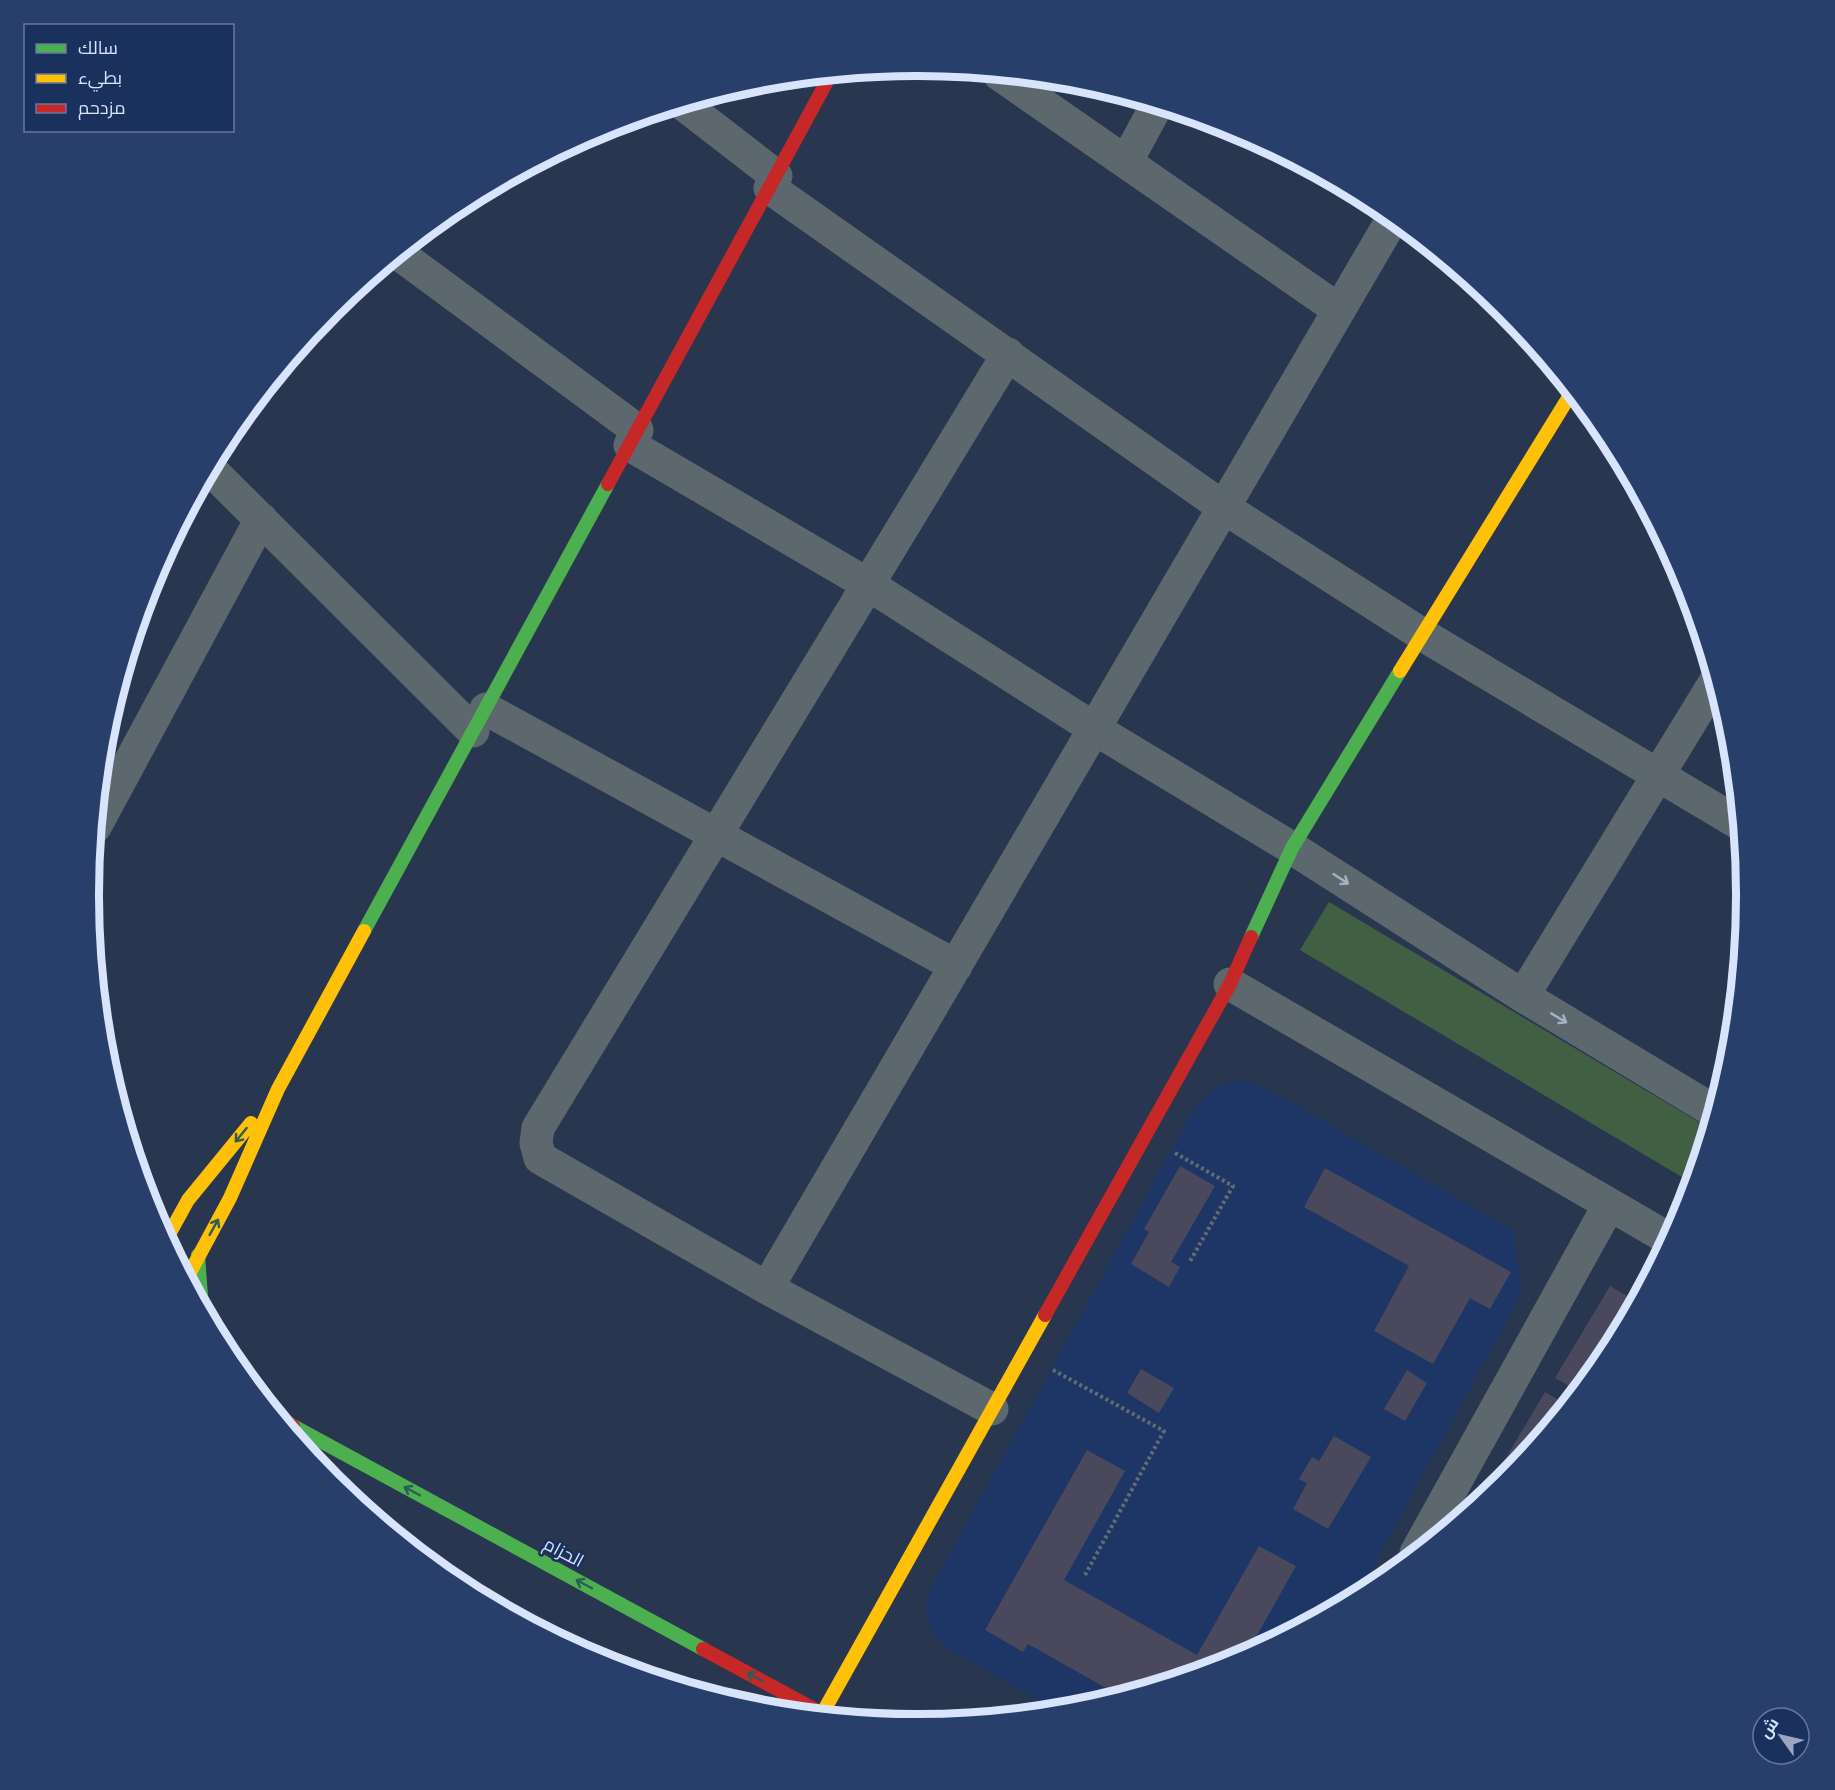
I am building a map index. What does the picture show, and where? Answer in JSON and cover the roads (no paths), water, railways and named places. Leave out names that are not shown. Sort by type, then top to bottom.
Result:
[{"type":"main road","points":[[191,1271],[230,1198],[278,1089],[827,82]]},
{"type":"main road","points":[[827,1708],[1230,984],[1292,848],[1568,398]]},
{"type":"main road","points":[[171,1230],[188,1200],[278,1089]]},
{"type":"main road","points":[[165,1217],[188,1200]]},
{"type":"main road","points":[[198,1255],[200,1289]]},
{"type":"main road","name":"الحزام","points":[[298,1431],[808,1706]]},
{"type":"street","points":[[1011,83],[1339,310]]},
{"type":"street","points":[[689,109],[773,182],[1008,354],[1223,507],[1422,635],[1732,819]]},
{"type":"street","points":[[1126,162],[1153,112]]},
{"type":"street","points":[[767,1288],[1388,226]]},
{"type":"street","points":[[404,258],[633,438],[1095,729],[1292,848],[1523,996],[1708,1107]]},
{"type":"street","points":[[992,1409],[767,1288],[540,1158],[536,1143],[538,1128],[1008,354]]},
{"type":"street","points":[[216,475],[480,720],[717,835],[956,966]]},
{"type":"street","points":[[104,811],[261,519]]},
{"type":"street","points":[[1523,996],[1710,690]]},
{"type":"street","points":[[1230,984],[1662,1235]]},
{"type":"street","points":[[1425,1536],[1610,1205]]}]
